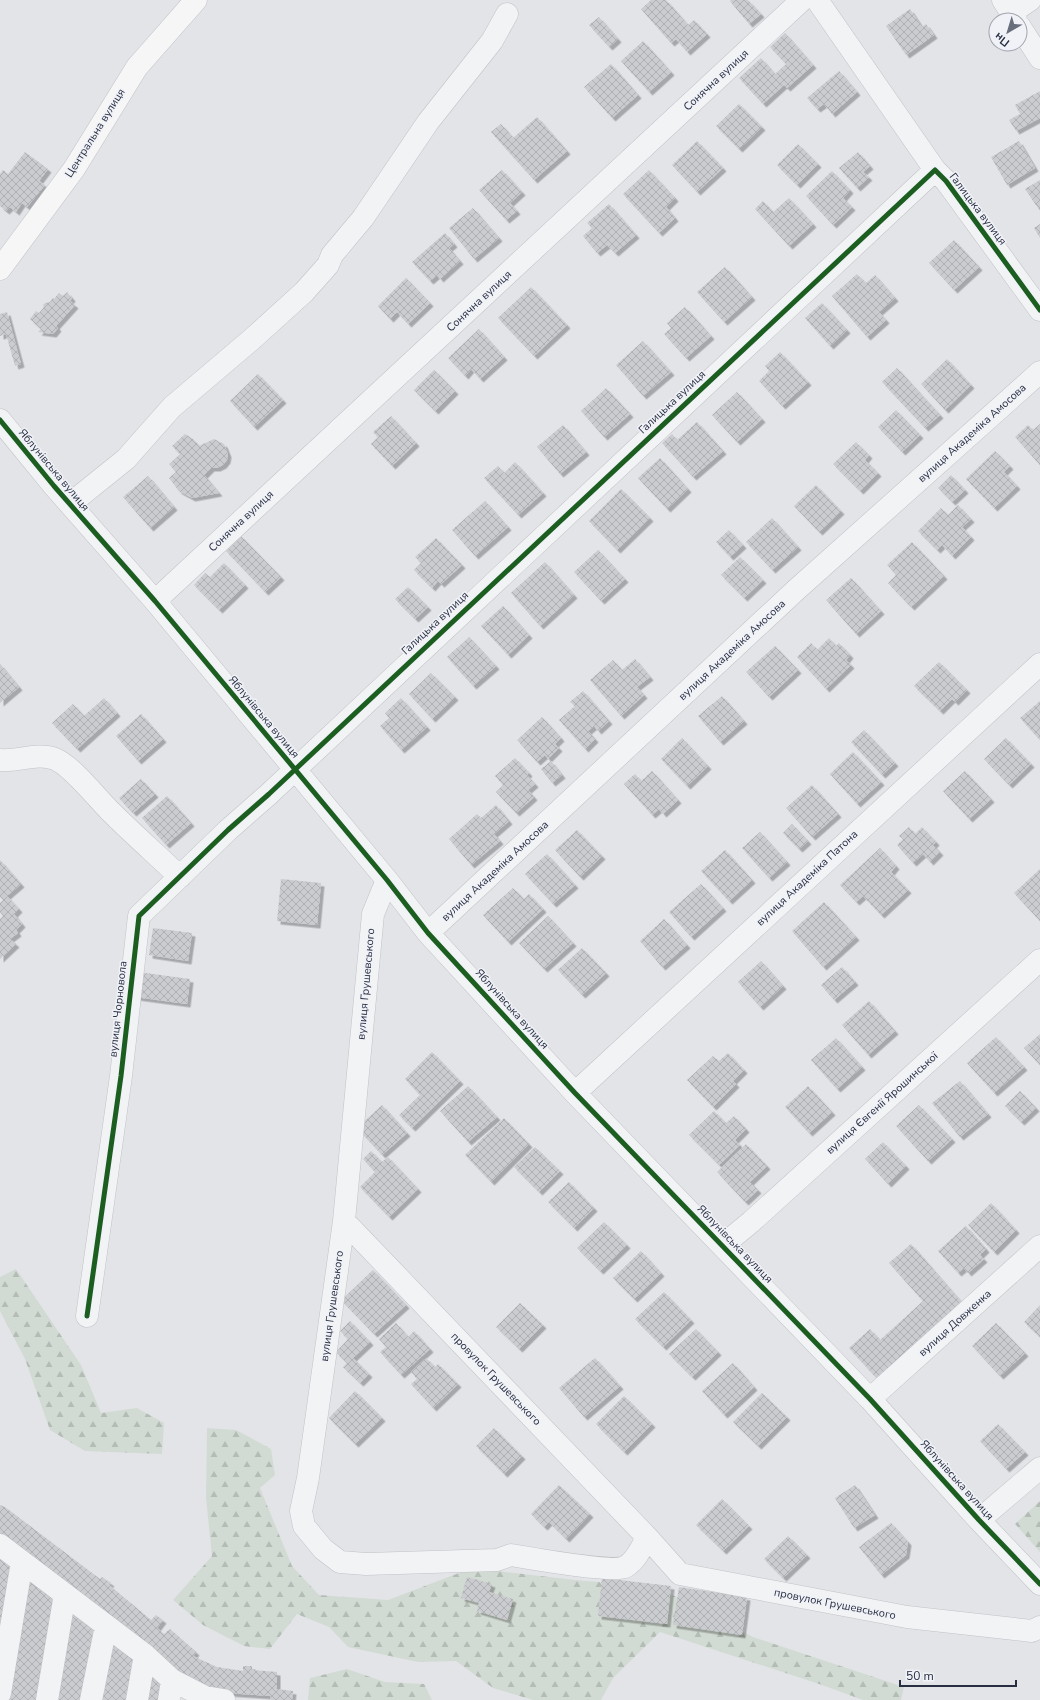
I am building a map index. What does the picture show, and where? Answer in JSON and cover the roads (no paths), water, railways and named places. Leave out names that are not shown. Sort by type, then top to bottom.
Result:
[{"type":"main road","name":"Центральна вулиця","points":[[0,269],[74,169],[137,67],[195,0]]},
{"type":"street","name":"Сонячна вулиця","points":[[155,601],[802,0]]},
{"type":"street","points":[[817,0],[935,170]]},
{"type":"street","points":[[1016,12],[1030,0]]},
{"type":"street","points":[[70,504],[126,459],[172,407],[251,340],[304,292],[328,265],[332,255],[363,218],[428,122],[492,41],[507,14]]},
{"type":"street","points":[[1028,40],[1040,58]]},
{"type":"street","name":"Галицька вулиця","points":[[294,769],[935,170],[946,181],[1040,310]]},
{"type":"street","name":"вулиця Академіка Амосова","points":[[428,933],[796,590],[1040,372]]},
{"type":"street","name":"Яблунівська вулиця","points":[[0,420],[70,504],[155,601],[387,880],[428,933],[575,1093],[870,1399],[978,1520],[1040,1584]]},
{"type":"street","name":"вулиця Академіка Патона","points":[[575,1093],[1040,664]]},
{"type":"street","points":[[0,760],[10,761],[36,757],[54,758],[66,766],[112,813],[180,877]]},
{"type":"street","name":"вулиця Чорновола","points":[[87,1316],[120,1076],[139,916],[294,769]]},
{"type":"street","name":"вулиця Грушевського","points":[[387,880],[373,914],[344,1222],[308,1478],[301,1511],[304,1526],[322,1549],[340,1562],[366,1564],[496,1560],[511,1555],[608,1569],[624,1567],[639,1552],[647,1537]]},
{"type":"street","name":"вулиця Євгенії Ярошинської","points":[[723,1245],[751,1222],[1040,960]]},
{"type":"street","name":"провулок Грушевського","points":[[344,1222],[647,1537],[680,1574],[907,1617],[1032,1631],[1040,1627]]},
{"type":"street","name":"вулиця Довженка","points":[[870,1399],[1040,1246]]},
{"type":"street","points":[[978,1520],[1040,1468]]},
{"type":"street","points":[[0,1545],[145,1655],[170,1690],[211,1699]]},
{"type":"street","points":[[0,1693],[22,1562]]},
{"type":"street","points":[[47,1700],[65,1594]]},
{"type":"street","points":[[90,1700],[106,1626]]},
{"type":"street","points":[[137,1700],[145,1655]]}]
